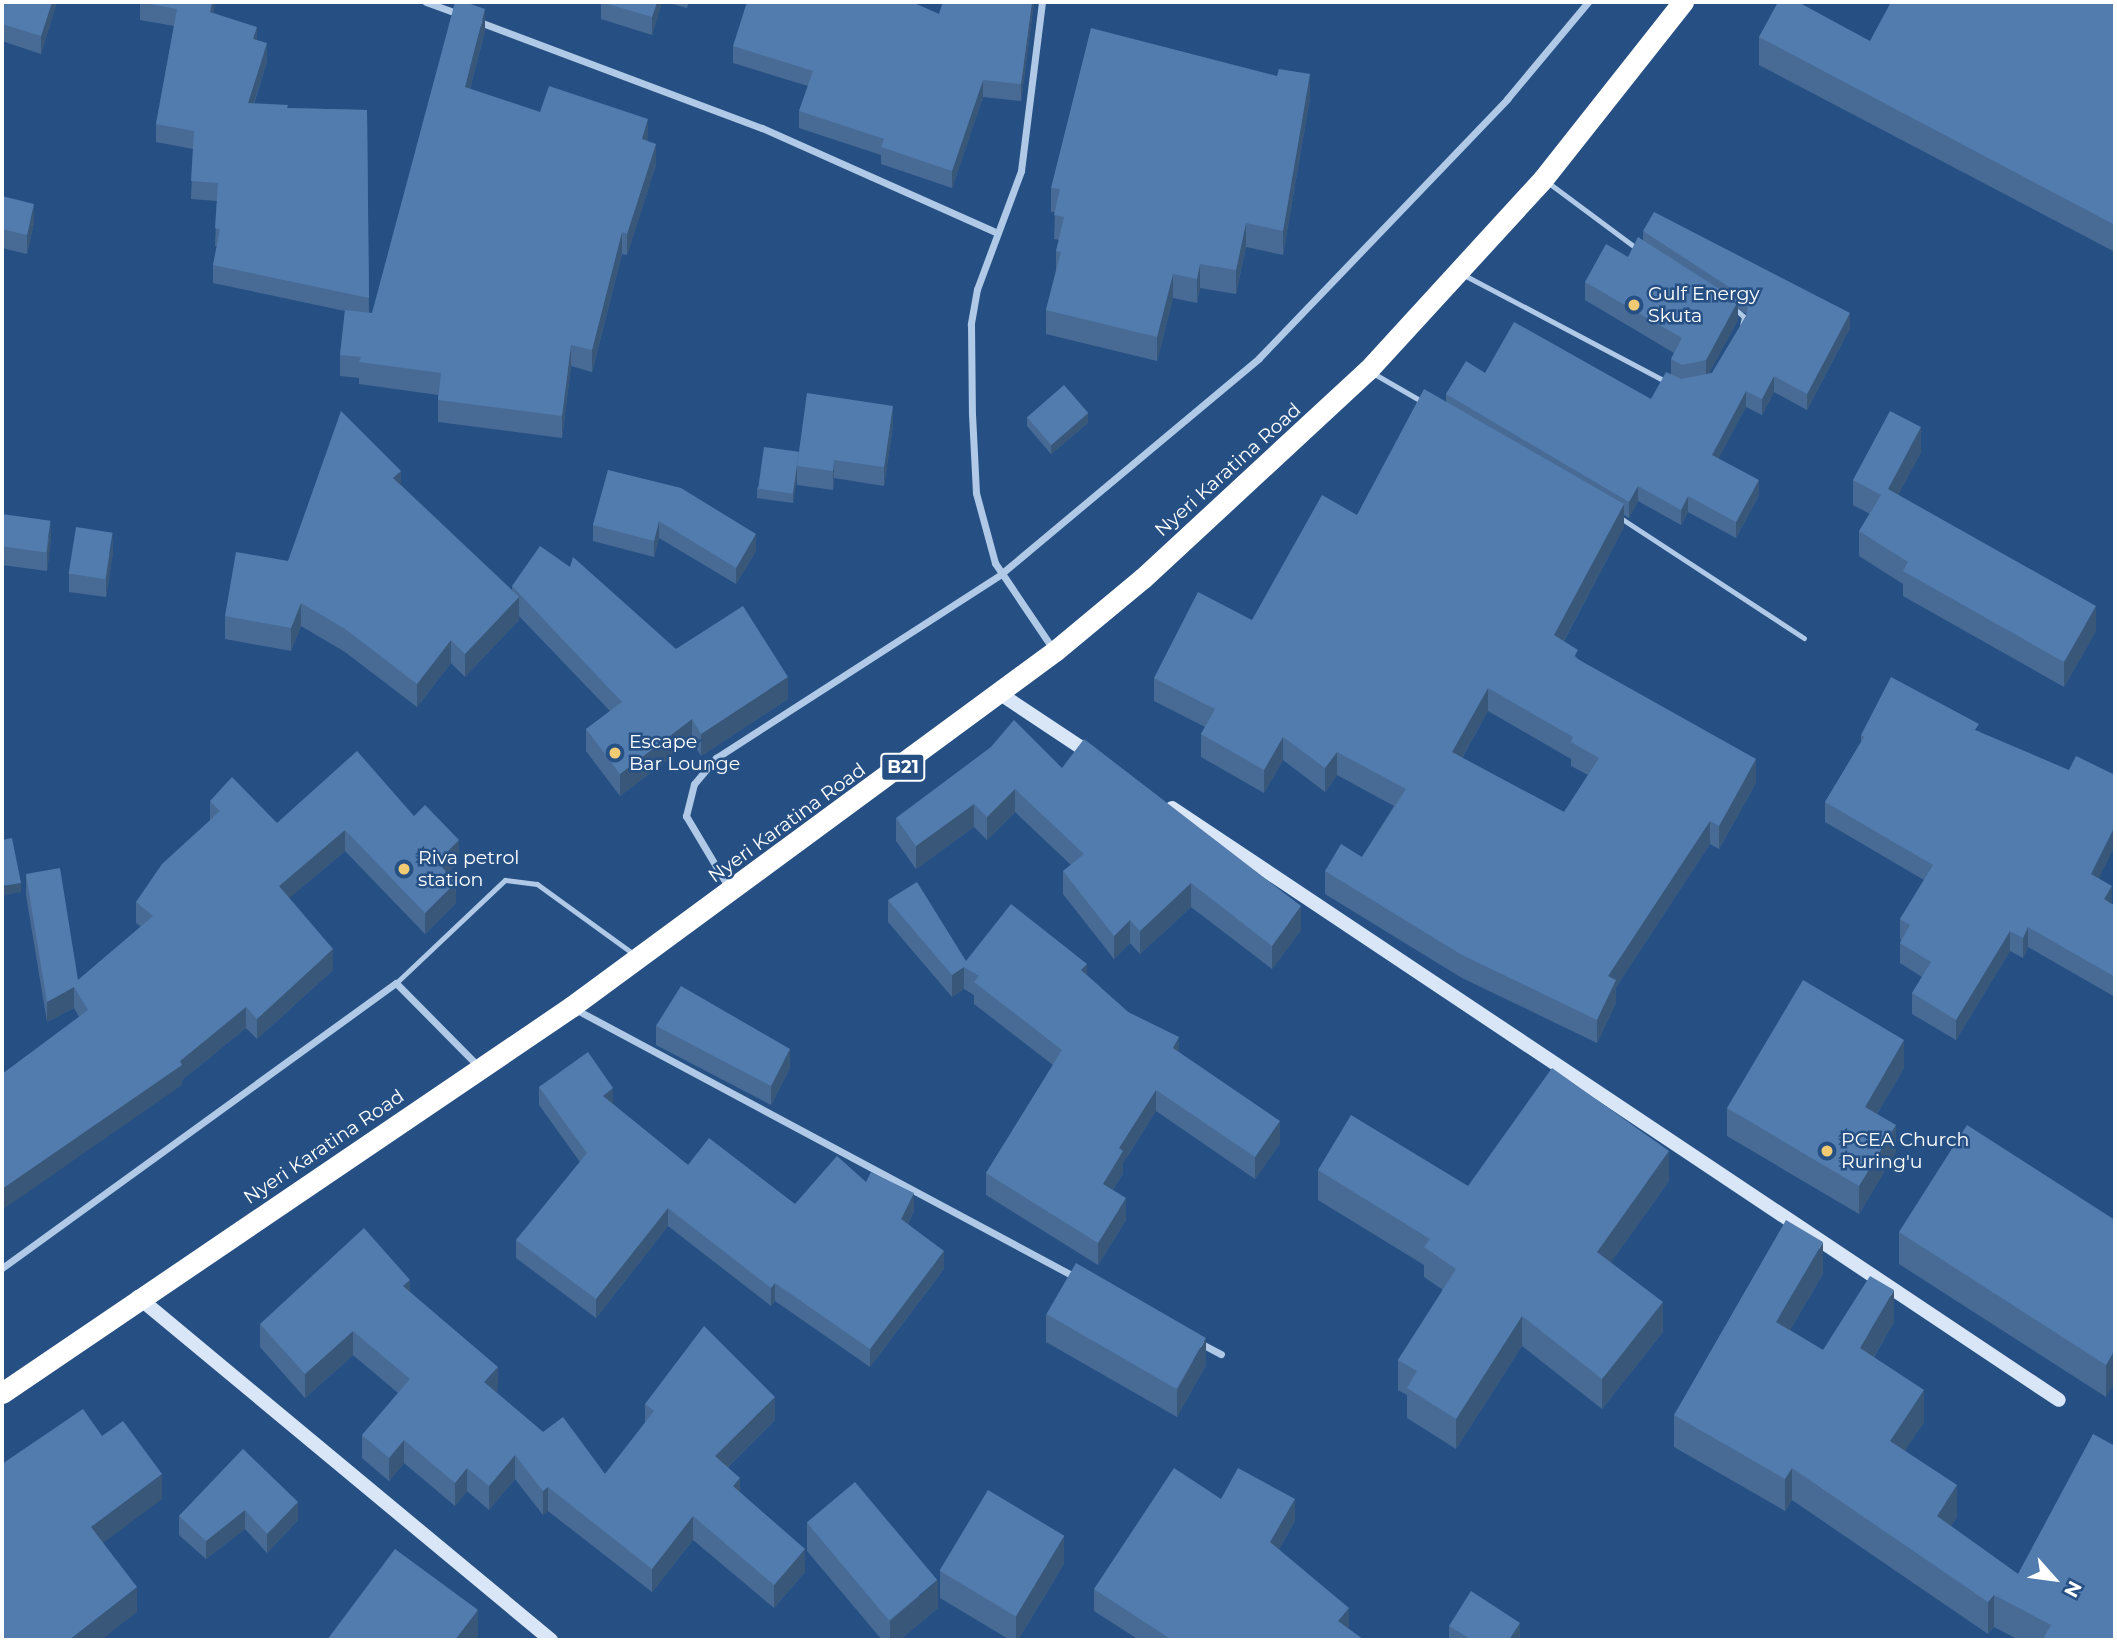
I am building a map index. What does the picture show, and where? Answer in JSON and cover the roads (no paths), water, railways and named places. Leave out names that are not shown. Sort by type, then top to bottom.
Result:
[{"type":"highway","name":"Nyeri Karatina Road","points":[[2,1393],[138,1297],[404,1122],[479,1067],[571,1007],[1055,651],[1153,569],[1368,370],[1544,179],[1683,2]]},
{"type":"street","points":[[426,2],[762,128],[998,233]]},
{"type":"street","points":[[1042,2],[1021,171],[977,289],[971,324],[971,401],[976,493],[983,527],[1001,574],[1055,651]]},
{"type":"street","points":[[731,891],[686,816],[694,784],[716,758],[1001,574],[1259,358],[1507,99],[1588,2]]},
{"type":"street","points":[[999,693],[1102,762]]},
{"type":"street","points":[[1160,800],[2059,1400]]},
{"type":"street","points":[[2,1268],[396,983],[479,1067]]},
{"type":"street","points":[[571,1007],[1086,1282]]},
{"type":"street","points":[[138,1297],[551,1640]]},
{"type":"street","points":[[1184,1335],[1221,1354]]},
{"type":"lane","points":[[1544,179],[1643,253]]},
{"type":"lane","points":[[1460,273],[1681,389]]},
{"type":"lane","points":[[1726,304],[1744,317],[1735,340]]},
{"type":"lane","points":[[1368,370],[1428,405]]},
{"type":"lane","points":[[1609,510],[1804,638]]},
{"type":"lane","points":[[396,983],[505,880],[537,884],[640,958]]},
{"type":"place","name":"Gulf Energy Skuta","points":[[1634,305]]},
{"type":"place","name":"Escape Bar Lounge","points":[[615,753]]},
{"type":"place","name":"Riva petrol station","points":[[404,869]]},
{"type":"place","name":"PCEA Church Ruring'u","points":[[1827,1151]]}]
